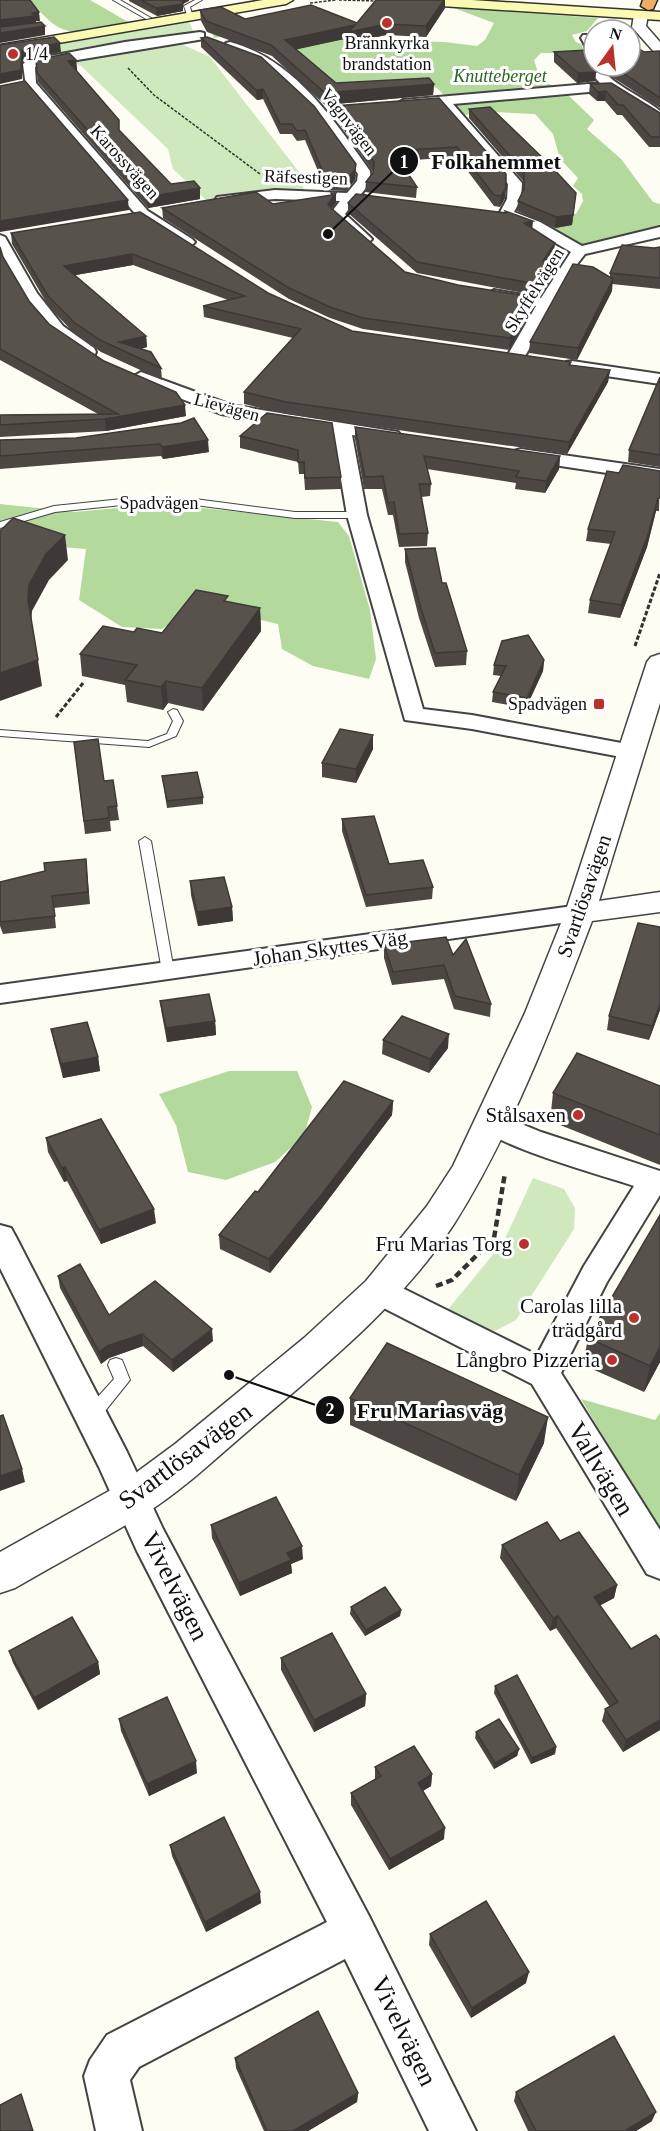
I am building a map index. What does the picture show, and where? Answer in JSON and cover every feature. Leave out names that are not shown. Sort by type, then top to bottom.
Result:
[{"type":"main road","points":[[0,49],[34,40],[286,0]]},
{"type":"main road","points":[[410,0],[650,7]]},
{"type":"main road","points":[[520,0],[650,7],[660,16]]},
{"type":"street","points":[[650,7],[639,27],[659,49]]},
{"type":"street","points":[[646,34],[660,16]]},
{"type":"street","points":[[190,17],[210,39]]},
{"type":"street","name":"Karossvägen","points":[[203,252],[143,214],[25,85],[29,64],[125,46],[210,39]]},
{"type":"street","name":"Vagnvägen","points":[[210,39],[266,61],[326,110],[365,174],[364,182],[348,198],[337,214],[376,250]]},
{"type":"street","points":[[602,78],[610,86],[630,94],[660,118]]},
{"type":"street","points":[[388,106],[610,86]]},
{"type":"street","points":[[444,101],[515,183],[514,199],[501,214],[535,225],[580,251]]},
{"type":"street","name":"Räfsestigen","points":[[212,202],[247,195],[287,193],[382,201]]},
{"type":"street","points":[[121,218],[166,210]]},
{"type":"street","name":"Skyffelvägen","points":[[515,358],[567,266],[580,251],[660,232]]},
{"type":"street","points":[[4,239],[30,294],[57,330],[99,360]]},
{"type":"street","points":[[480,292],[545,303]]},
{"type":"street","points":[[560,364],[660,379]]},
{"type":"street","name":"Lievägen","points":[[121,369],[226,410],[413,439]]},
{"type":"street","points":[[199,421],[226,410]]},
{"type":"street","points":[[342,429],[357,515],[413,715],[472,722],[632,752]]},
{"type":"street","points":[[507,453],[660,475]]},
{"type":"street","name":"Svartlösavägen","points":[[0,1574],[133,1499],[258,1400],[318,1349],[379,1291],[440,1216],[468,1170],[492,1123],[541,1013],[580,913],[660,662]]},
{"type":"street","name":"Johan Skyttes Väg","points":[[0,994],[660,902]]},
{"type":"street","points":[[379,1291],[544,1374],[595,1275],[656,1182],[530,1140],[492,1123]]},
{"type":"street","name":"Vivelvägen","points":[[0,1237],[133,1499],[150,1540],[354,1931],[453,2131]]},
{"type":"street","name":"Vallvägen","points":[[544,1374],[660,1562]]},
{"type":"street","points":[[119,2131],[106,2076],[123,2051],[354,1931]]},
{"type":"lane","points":[[116,0],[148,18]]},
{"type":"lane","points":[[190,17],[187,6],[199,0]]},
{"type":"lane","name":"Spadvägen","points":[[0,525],[54,509],[122,502],[195,502],[295,515],[357,515]]},
{"type":"lane","points":[[0,734],[149,744],[171,736],[177,721],[173,712]]},
{"type":"lane","points":[[144,841],[168,971]]},
{"type":"lane","points":[[91,1416],[122,1380],[116,1365]]},
{"type":"path","points":[[308,3],[336,0]]},
{"type":"path","points":[[125,65],[154,95],[175,112],[287,193]]},
{"type":"path","points":[[634,649],[660,573]]},
{"type":"path","points":[[56,738],[49,726],[83,683]]},
{"type":"green space","points":[[31,0],[90,0],[130,23],[86,31],[64,30],[43,15]]},
{"type":"green space","name":"Knutteberget","points":[[454,8],[598,18],[582,18],[582,32],[572,35],[576,42],[581,44],[582,53],[541,53],[534,60],[540,79],[566,93],[594,120],[587,129],[621,159],[653,202],[660,204],[660,226],[590,247],[577,246],[524,216],[523,210],[554,210],[576,214],[583,201],[582,194],[573,186],[578,178],[560,159],[553,134],[535,114],[492,112],[463,115],[437,88],[422,83],[344,90],[243,32],[214,38],[211,29],[318,32],[360,40],[445,42],[477,46],[485,40],[494,23]]},
{"type":"green space","points":[[189,22],[195,35],[46,56],[25,63],[5,64],[0,54]]},
{"type":"green space","points":[[177,42],[210,57],[299,172],[304,190],[250,193],[207,201],[173,169],[168,149],[81,66],[64,58]]},
{"type":"green space","points":[[0,504],[75,512],[149,505],[193,507],[338,522],[349,536],[370,610],[376,659],[369,679],[313,666],[282,649],[278,624],[196,605],[162,629],[122,627],[79,600],[86,549],[0,542]]},
{"type":"green space","points":[[229,1071],[297,1071],[312,1107],[304,1136],[275,1162],[226,1180],[188,1172],[176,1125],[159,1094]]},
{"type":"green space","points":[[533,1178],[564,1189],[575,1208],[574,1229],[516,1320],[495,1331],[467,1323],[445,1313],[504,1241]]},
{"type":"green space","points":[[581,1399],[655,1420],[660,1413],[660,1532]]},
{"type":"building","points":[[0,0],[30,0],[39,12],[32,13],[35,16],[0,20]]},
{"type":"building","points":[[141,0],[182,0],[183,4],[156,8]]},
{"type":"building","points":[[376,0],[444,0],[426,26],[386,24],[349,32],[355,25],[285,40],[336,83],[429,78],[434,84],[325,93],[271,45],[206,21],[200,10],[221,7],[245,19],[311,5],[357,23]]},
{"type":"building","points":[[41,22],[45,26],[0,33],[0,27]]},
{"type":"building","points":[[54,37],[60,43],[22,50],[21,70],[0,74],[0,45]]},
{"type":"building","points":[[207,37],[261,57],[314,106],[356,164],[355,170],[346,180],[326,179],[305,130],[297,131],[292,124],[280,124],[263,89],[256,90],[201,38]]},
{"type":"building","points":[[582,50],[582,73],[578,73],[554,52]]},
{"type":"building","points":[[642,51],[660,51],[660,98],[631,78],[642,78]]},
{"type":"building","points":[[69,53],[76,60],[68,61],[119,120],[119,130],[171,184],[194,181],[200,188],[147,197],[37,73],[36,60]]},
{"type":"building","points":[[25,81],[128,200],[0,221],[0,86]]},
{"type":"building","points":[[611,83],[660,113],[660,137],[651,137],[623,105],[618,105],[606,91],[598,92],[590,84]]},
{"type":"building","points":[[439,98],[506,174],[506,188],[501,196],[494,195],[457,147],[393,151],[417,187],[366,182],[373,173],[374,162],[334,106]]},
{"type":"building","points":[[490,107],[576,193],[573,215],[556,217],[518,201],[524,189],[524,172],[469,109]]},
{"type":"building","points":[[256,192],[273,204],[336,193],[328,204],[331,208],[405,272],[458,285],[533,297],[510,338],[363,318],[330,307],[289,288],[162,208]]},
{"type":"building","points":[[356,194],[506,213],[505,211],[533,221],[524,223],[555,243],[543,261],[555,263],[541,285],[417,262],[348,203]]},
{"type":"building","points":[[140,212],[268,293],[352,331],[571,362],[569,365],[610,370],[569,442],[286,402],[244,392],[301,329],[203,306],[245,296],[132,254],[64,266],[146,336],[119,342],[151,352],[161,368],[100,340],[75,323],[48,296],[11,233]]},
{"type":"building","points":[[622,245],[660,247],[660,278],[610,273]]},
{"type":"building","points":[[0,247],[3,257],[29,301],[49,324],[104,361],[176,392],[185,405],[105,419],[0,425],[0,415],[118,414],[0,349]]},
{"type":"building","points":[[573,264],[593,267],[613,279],[578,348],[530,342]]},
{"type":"building","points":[[660,377],[660,455],[629,450]]},
{"type":"building","points":[[267,413],[332,423],[341,477],[305,478],[304,462],[298,462],[298,450],[240,436]]},
{"type":"building","points":[[194,418],[208,440],[162,447],[160,444],[0,456],[0,440],[76,438],[181,423]]},
{"type":"building","points":[[355,427],[560,456],[546,481],[516,477],[519,471],[424,456],[431,484],[419,484],[428,533],[399,534],[394,502],[388,503],[383,476],[365,477]]},
{"type":"building","points":[[623,465],[660,471],[660,498],[658,498],[648,535],[621,605],[590,600],[615,532],[588,529],[607,471],[619,473]]},
{"type":"building","points":[[13,518],[65,535],[46,554],[29,585],[28,600],[38,660],[0,673],[0,531]]},
{"type":"building","points":[[435,548],[442,583],[446,583],[467,651],[435,653],[420,605],[405,549]]},
{"type":"building","points":[[196,590],[228,596],[224,601],[260,608],[202,688],[166,681],[161,687],[125,680],[137,665],[80,654],[103,626],[134,632],[137,628],[162,633]]},
{"type":"building","points":[[528,635],[544,660],[527,698],[493,692],[506,666],[494,665],[502,641]]},
{"type":"building","points":[[340,729],[373,735],[356,769],[322,763]]},
{"type":"building","points":[[98,739],[104,781],[113,780],[117,806],[108,807],[109,818],[84,821],[74,742]]},
{"type":"building","points":[[197,772],[203,797],[167,801],[162,776]]},
{"type":"building","points":[[374,816],[389,864],[423,860],[433,887],[366,895],[342,819]]},
{"type":"building","points":[[86,859],[88,892],[52,896],[55,916],[1,922],[0,882],[45,871],[44,863]]},
{"type":"building","points":[[224,877],[232,907],[197,912],[190,881]]},
{"type":"building","points":[[638,923],[660,927],[660,1004],[652,1026],[609,1016]]},
{"type":"building","points":[[446,937],[453,955],[466,939],[491,1004],[455,996],[444,965],[393,972],[384,945]]},
{"type":"building","points":[[209,994],[215,1021],[166,1028],[160,1001]]},
{"type":"building","points":[[402,1016],[449,1034],[430,1059],[383,1040]]},
{"type":"building","points":[[87,1022],[98,1057],[61,1064],[51,1029]]},
{"type":"building","points":[[577,1053],[660,1086],[660,1135],[553,1093]]},
{"type":"building","points":[[344,1081],[393,1101],[322,1194],[269,1259],[219,1235],[255,1191],[258,1192]]},
{"type":"building","points":[[101,1119],[154,1209],[99,1230],[65,1167],[62,1168],[46,1138]]},
{"type":"building","points":[[660,1215],[660,1347],[650,1366],[588,1338]]},
{"type":"building","points":[[80,1264],[109,1315],[155,1281],[212,1329],[172,1360],[142,1334],[107,1346],[99,1352],[58,1276]]},
{"type":"building","points":[[387,1343],[548,1417],[519,1475],[350,1398]]},
{"type":"building","points":[[3,1415],[22,1469],[0,1476],[0,1416]]},
{"type":"building","points":[[276,1497],[302,1546],[287,1553],[291,1560],[239,1583],[211,1525]]},
{"type":"building","points":[[547,1522],[560,1541],[579,1532],[617,1585],[594,1597],[631,1649],[656,1635],[660,1640],[660,1720],[626,1740],[605,1709],[618,1702],[558,1616],[553,1618],[502,1545]]},
{"type":"building","points":[[385,1587],[401,1610],[366,1630],[351,1607]]},
{"type":"building","points":[[72,1617],[98,1662],[34,1698],[9,1651]]},
{"type":"building","points":[[332,1633],[366,1694],[314,1720],[281,1658]]},
{"type":"building","points":[[517,1675],[556,1747],[532,1758],[495,1686]]},
{"type":"building","points":[[167,1697],[196,1761],[147,1784],[119,1719]]},
{"type":"building","points":[[499,1719],[519,1749],[495,1763],[476,1732]]},
{"type":"building","points":[[414,1746],[432,1774],[418,1783],[445,1828],[390,1859],[351,1793],[381,1776],[375,1767]]},
{"type":"building","points":[[224,1817],[260,1892],[205,1922],[170,1845]]},
{"type":"building","points":[[486,1901],[529,1972],[472,2008],[430,1934]]},
{"type":"building","points":[[318,2011],[358,2093],[293,2131],[267,2131],[235,2058]]},
{"type":"building","points":[[614,2036],[656,2112],[625,2131],[536,2131],[516,2092]]},
{"type":"building","points":[[21,2094],[33,2131],[0,2131],[0,2105]]},
{"type":"place","name":"Brännkyrka brandstation","points":[[387,23]]},
{"type":"place","name":"1/4","points":[[13,54]]},
{"type":"place","name":"Folkahemmet","points":[[328,234]]},
{"type":"place","name":"Spadvägen","points":[[599,704]]},
{"type":"place","name":"Stålsaxen","points":[[578,1115]]},
{"type":"place","name":"Fru Marias Torg","points":[[524,1244]]},
{"type":"place","name":"Carolas lilla trädgård","points":[[634,1318]]},
{"type":"place","name":"Långbro Pizzeria","points":[[612,1360]]},
{"type":"place","name":"Fru Marias väg","points":[[229,1375]]}]
